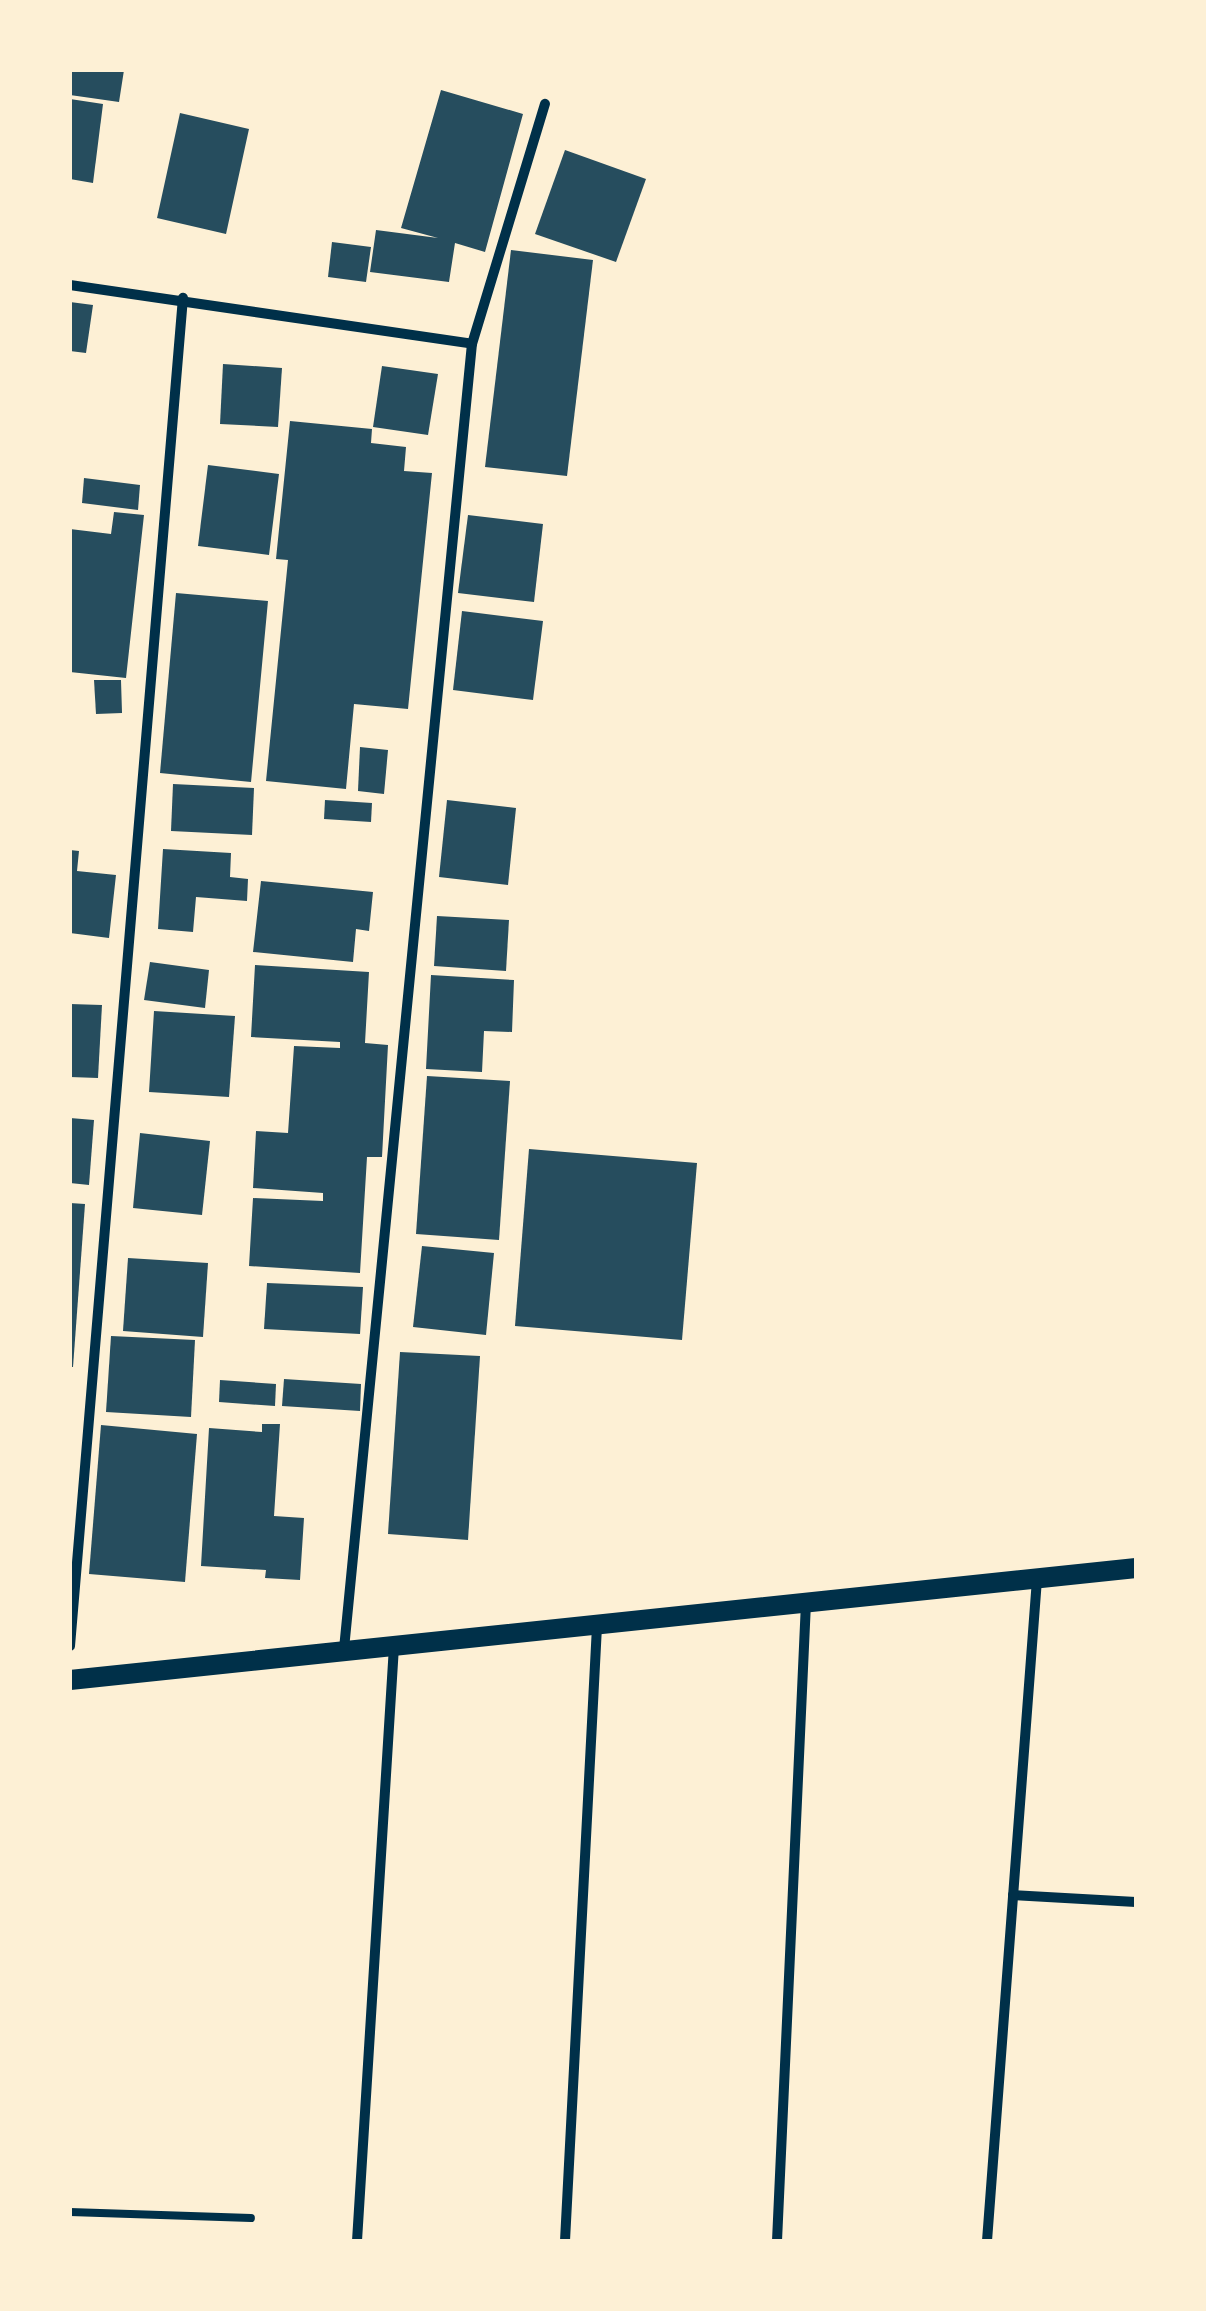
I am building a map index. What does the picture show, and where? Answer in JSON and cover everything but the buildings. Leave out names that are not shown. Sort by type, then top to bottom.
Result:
[{"type":"main road","points":[[70,1680],[1136,1568]]},
{"type":"street","points":[[344,1649],[472,344],[545,104]]},
{"type":"street","points":[[70,285],[183,298],[472,344]]},
{"type":"street","points":[[70,1646],[183,298]]},
{"type":"street","points":[[987,2241],[1037,1577]]},
{"type":"street","points":[[777,2241],[806,1601]]},
{"type":"street","points":[[566,2241],[597,1627]]},
{"type":"street","points":[[357,2241],[394,1645]]},
{"type":"street","points":[[1013,1895],[1136,1902]]},
{"type":"lane","points":[[70,2212],[251,2218]]}]
